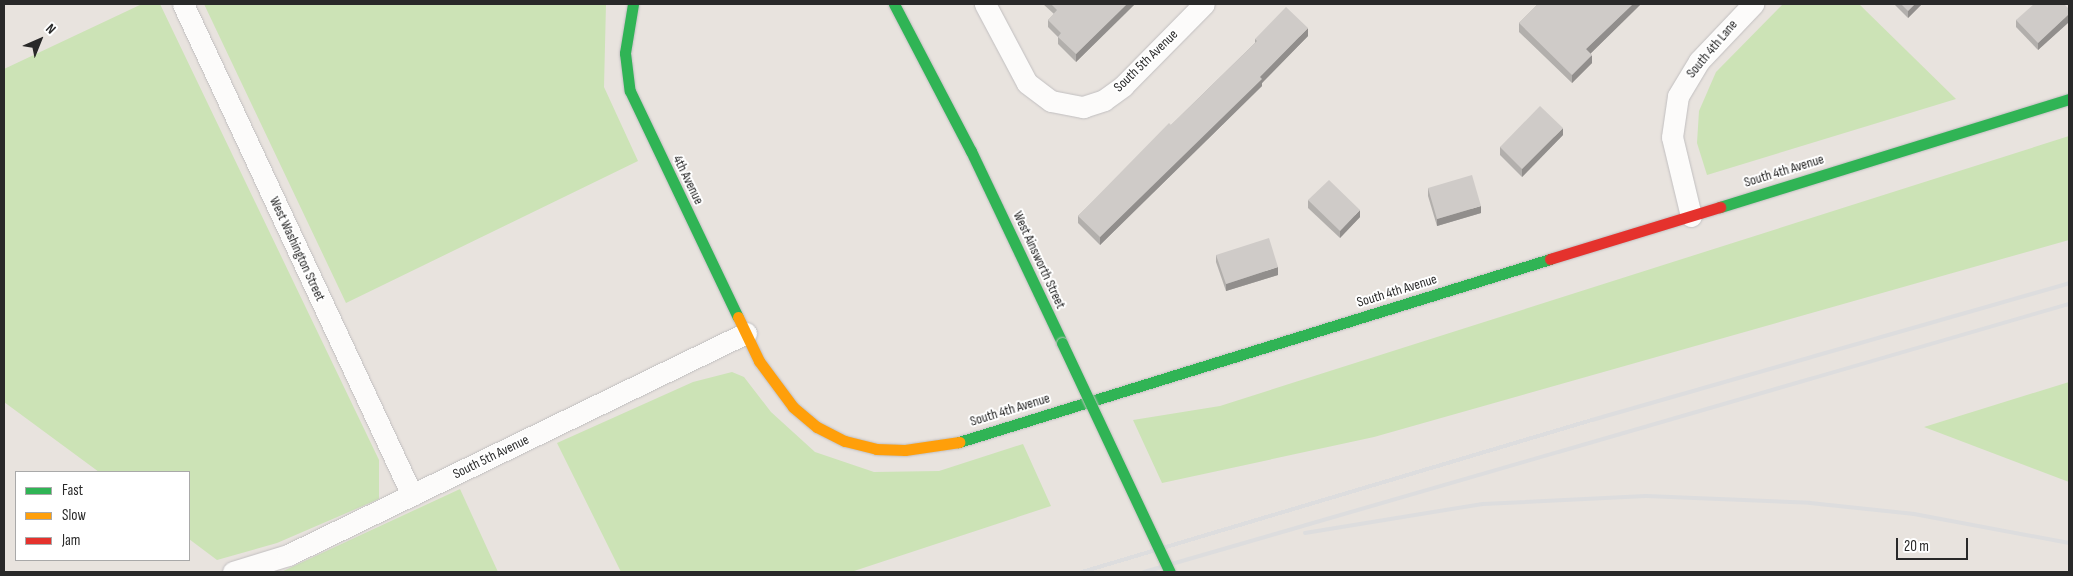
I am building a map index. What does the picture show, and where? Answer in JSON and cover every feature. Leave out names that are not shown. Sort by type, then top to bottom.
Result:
[{"type":"street","name":"West Washington Street","points":[[183,4],[412,495]]},
{"type":"street","name":"4th Avenue","points":[[633,4],[625,53],[630,91],[760,361]]},
{"type":"street","name":"West Ainsworth Street","points":[[894,4],[970,151],[1170,572]]},
{"type":"street","name":"South 5th Avenue","points":[[985,4],[1027,83],[1051,101],[1083,108],[1104,100],[1123,86],[1204,4]]},
{"type":"street","name":"South 4th Lane","points":[[1690,216],[1672,137],[1678,96],[1699,61],[1753,4]]},
{"type":"street","name":"South 4th Avenue","points":[[760,361],[793,407],[817,427],[845,441],[876,449],[928,448],[964,440],[2069,99]]},
{"type":"street","name":"South 5th Avenue","points":[[233,572],[288,555],[746,333]]},
{"type":"green space","points":[[142,4],[160,4],[379,460],[379,499],[277,543],[217,560],[190,540],[190,471],[98,471],[4,402],[4,69]]},
{"type":"green space","points":[[204,4],[606,4],[604,87],[638,161],[346,303]]},
{"type":"green space","points":[[1783,4],[1859,4],[1956,99],[1707,175],[1697,143],[1699,111],[1716,72]]},
{"type":"green space","points":[[2069,136],[2069,240],[1374,437],[1162,483],[1133,420],[1220,406]]},
{"type":"green space","points":[[732,372],[744,377],[771,412],[815,452],[874,472],[939,471],[1023,444],[1051,506],[851,572],[621,572],[557,443],[693,382]]},
{"type":"green space","points":[[2069,382],[2069,482],[1924,427]]},
{"type":"green space","points":[[460,489],[498,572],[281,572]]},
{"type":"building","points":[[1051,4],[1127,4],[1076,54],[1058,37],[1061,33],[1048,20],[1057,10]]},
{"type":"building","points":[[1538,4],[1633,4],[1586,49],[1592,55],[1572,75],[1519,23]]},
{"type":"building","points":[[1901,4],[1915,4],[1908,11]]},
{"type":"building","points":[[2034,4],[2064,4],[2069,9],[2069,14],[2038,43],[2016,20]]},
{"type":"building","points":[[1286,7],[1308,28],[1260,77],[1262,79],[1100,237],[1078,216],[1169,123],[1171,125],[1257,41],[1255,39]]},
{"type":"building","points":[[1540,106],[1563,128],[1522,169],[1500,147]]},
{"type":"building","points":[[1472,175],[1481,206],[1437,219],[1428,188]]},
{"type":"building","points":[[1329,180],[1360,210],[1340,231],[1308,200]]},
{"type":"building","points":[[1269,238],[1278,267],[1226,284],[1216,255]]},
{"type":"railway","points":[[1082,572],[1592,420],[2069,283]]},
{"type":"railway","points":[[1144,572],[2069,304]]},
{"type":"railway","points":[[1305,533],[1483,504],[1646,496],[1810,503],[1914,514],[2069,543]]},
{"type":"traffic: fast","points":[[633,4],[625,53],[630,91],[738,317]]},
{"type":"traffic: fast","points":[[894,4],[971,151],[1062,343]]},
{"type":"traffic: fast","points":[[1720,207],[2069,99]]},
{"type":"traffic: fast","points":[[959,442],[1550,259]]},
{"type":"traffic: fast","points":[[1062,343],[1170,572]]},
{"type":"traffic: slow","points":[[738,317],[759,361],[793,407],[817,427],[845,441],[876,449],[905,450],[959,442]]},
{"type":"traffic: jam","points":[[1550,259],[1720,207]]}]
